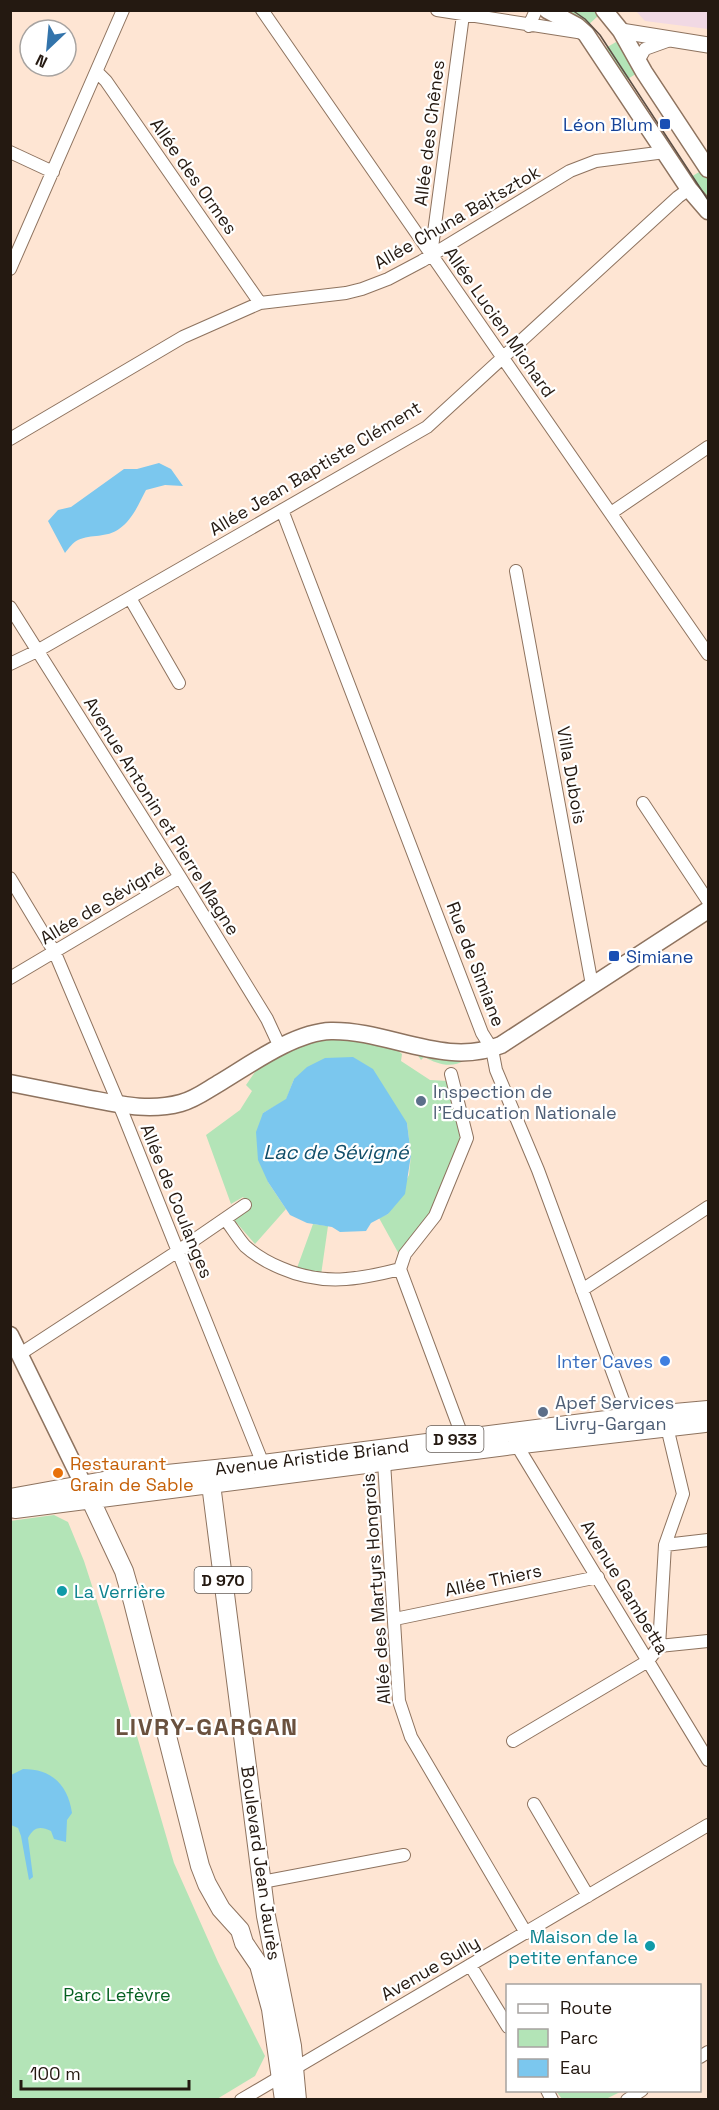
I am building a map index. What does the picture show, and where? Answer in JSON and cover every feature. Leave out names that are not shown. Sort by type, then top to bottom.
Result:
[{"type":"main road","points":[[547,10],[577,26],[589,37],[689,189],[708,211]]},
{"type":"main road","points":[[604,10],[621,31],[708,169]]},
{"type":"main road","points":[[589,37],[607,36],[621,31]]},
{"type":"main road","points":[[10,1083],[118,1104],[159,1108],[182,1103],[201,1095],[280,1047],[301,1038],[329,1031],[361,1033],[445,1053],[464,1054],[492,1049],[708,910]]},
{"type":"main road","name":"D 970","points":[[10,1335],[124,1571],[200,1866],[221,1909],[240,1930],[244,1943],[259,1965],[288,2073]]},
{"type":"main road","name":"Avenue Aristide Briand","points":[[87,1492],[207,1477],[384,1462],[515,1438],[631,1424],[708,1410]]},
{"type":"main road","name":"Avenue Aristide Briand","points":[[631,1424],[667,1427],[708,1422]]},
{"type":"main road","name":"Avenue Aristide Briand","points":[[87,1492],[167,1481],[175,1474],[207,1477],[263,1464],[463,1438],[515,1438]]},
{"type":"main road","name":"Boulevard Jean Jaurès","points":[[207,1477],[266,1916],[292,2046],[284,2100]]},
{"type":"main road","name":"D 933","points":[[10,1498],[87,1492]]},
{"type":"main road","name":"D 933","points":[[10,1510],[87,1492]]},
{"type":"main road","points":[[240,1930],[250,1934],[258,1933],[266,1916]]},
{"type":"main road","name":"Boulevard Jean Jaurès","points":[[288,2073],[297,2100]]},
{"type":"street","points":[[10,269],[123,10]]},
{"type":"street","name":"Allée Lucien Michard","points":[[262,10],[708,654]]},
{"type":"street","points":[[437,10],[589,37]]},
{"type":"street","points":[[529,26],[536,10]]},
{"type":"street","name":"Allée des Chênes","points":[[431,255],[463,15]]},
{"type":"street","points":[[621,31],[708,45]]},
{"type":"street","points":[[638,61],[645,49],[671,39]]},
{"type":"street","name":"Allée des Ormes","points":[[97,72],[106,81],[260,303]]},
{"type":"street","points":[[10,152],[53,172]]},
{"type":"street","name":"Allée Chuna Bajtsztok","points":[[10,439],[183,337],[260,303],[362,290],[388,279],[431,255],[570,171],[596,161],[665,152]]},
{"type":"street","name":"Allée Jean Baptiste Clément","points":[[10,664],[38,651],[427,427],[689,189]]},
{"type":"street","points":[[611,513],[708,447]]},
{"type":"street","name":"Rue de Simiane","points":[[282,510],[482,1033],[492,1049],[496,1070],[538,1170],[631,1424]]},
{"type":"street","name":"Villa Dubois","points":[[516,571],[592,985]]},
{"type":"street","points":[[130,598],[179,682]]},
{"type":"street","name":"Avenue Antonin et Pierre Magne","points":[[10,608],[180,877],[267,1019],[280,1047]]},
{"type":"street","points":[[644,803],[708,901]]},
{"type":"street","name":"Allée de Sévigné","points":[[10,978],[180,877]]},
{"type":"street","name":"Allée de Coulanges","points":[[10,878],[55,953],[263,1464]]},
{"type":"street","points":[[451,1074],[466,1138],[435,1216],[405,1254],[400,1269],[463,1438]]},
{"type":"street","points":[[20,1354],[226,1220],[245,1205]]},
{"type":"street","points":[[582,1290],[708,1207]]},
{"type":"street","points":[[226,1220],[246,1247],[269,1263],[297,1275],[328,1281],[373,1276],[400,1269]]},
{"type":"street","points":[[513,1741],[648,1661],[659,1646],[665,1545],[683,1494],[667,1427]]},
{"type":"street","name":"Avenue Gambetta","points":[[515,1438],[708,1760]]},
{"type":"street","name":"Allée des Martyrs Hongrois","points":[[384,1462],[399,1701],[411,1737],[526,1933]]},
{"type":"street","points":[[665,1545],[708,1540]]},
{"type":"street","name":"Allée Thiers","points":[[395,1619],[598,1576]]},
{"type":"street","points":[[659,1646],[708,1641]]},
{"type":"street","points":[[534,1804],[588,1896]]},
{"type":"street","name":"Avenue Sully","points":[[241,2100],[708,1826]]},
{"type":"street","points":[[262,1882],[404,1855]]},
{"type":"street","points":[[470,1965],[506,2025]]},
{"type":"street","points":[[627,2100],[640,2092]]},
{"type":"shaded area","points":[[636,11],[708,11],[708,29],[645,21]]},
{"type":"green space","points":[[560,11],[594,11],[598,16],[587,26]]},
{"type":"green space","points":[[616,42],[626,51],[639,72],[626,80],[604,49]]},
{"type":"green space","points":[[704,169],[708,176],[708,205],[686,180]]},
{"type":"green space","points":[[344,1037],[395,1048],[402,1054],[401,1061],[430,1080],[448,1081],[460,1138],[431,1212],[400,1256],[379,1218],[388,1214],[409,1175],[411,1155],[407,1123],[294,1079],[286,1100],[263,1113],[268,1182],[286,1209],[255,1244],[235,1221],[236,1215],[250,1206],[243,1197],[231,1204],[206,1135],[240,1110],[252,1091],[246,1085],[257,1069],[296,1047],[319,1040]]},
{"type":"green space","points":[[417,1054],[465,1060],[455,1064],[444,1064],[424,1057],[421,1060]]},
{"type":"green space","points":[[313,1224],[328,1226],[321,1275],[297,1268]]},
{"type":"green space","name":"Parc Lefèvre","points":[[54,1515],[68,1522],[84,1561],[174,1863],[218,1962],[265,2056],[255,2076],[217,2099],[11,2099],[10,1521]]},
{"type":"green space","points":[[557,2092],[620,2092],[606,2099],[562,2099]]},
{"type":"water","points":[[159,463],[171,469],[183,486],[165,485],[146,490],[132,516],[119,529],[109,534],[78,540],[65,553],[48,521],[58,510],[71,507],[124,469],[137,469]]},
{"type":"water","name":"Lac de Sévigné","points":[[353,1057],[373,1069],[407,1123],[411,1155],[405,1194],[388,1214],[371,1223],[366,1231],[340,1232],[332,1227],[307,1223],[290,1215],[268,1182],[258,1160],[256,1132],[263,1113],[286,1099],[294,1079],[307,1067],[325,1058]]},
{"type":"water","points":[[23,1769],[42,1772],[57,1780],[67,1794],[72,1813],[67,1820],[66,1842],[54,1839],[51,1831],[44,1828],[30,1834],[28,1838],[33,1877],[29,1880],[21,1836],[18,1828],[11,1825],[11,1775]]},
{"type":"tram line","points":[[572,10],[585,19],[600,35],[708,200]]},
{"type":"place","name":"Léon Blum","points":[[665,124]]},
{"type":"place","name":"Simiane","points":[[614,956]]},
{"type":"place","name":"Inspection de l'Education Nationale","points":[[421,1101]]},
{"type":"place","name":"Inter Caves","points":[[665,1361]]},
{"type":"place","name":"Apef Services Livry-Gargan","points":[[543,1412]]},
{"type":"place","name":"Restaurant Grain de Sable","points":[[58,1473]]},
{"type":"place","name":"La Verrière","points":[[62,1591]]},
{"type":"place","name":"Maison de la petite enfance","points":[[650,1946]]},
{"type":"district","name":"LIVRY-GARGAN","points":[[207,1726]]}]
